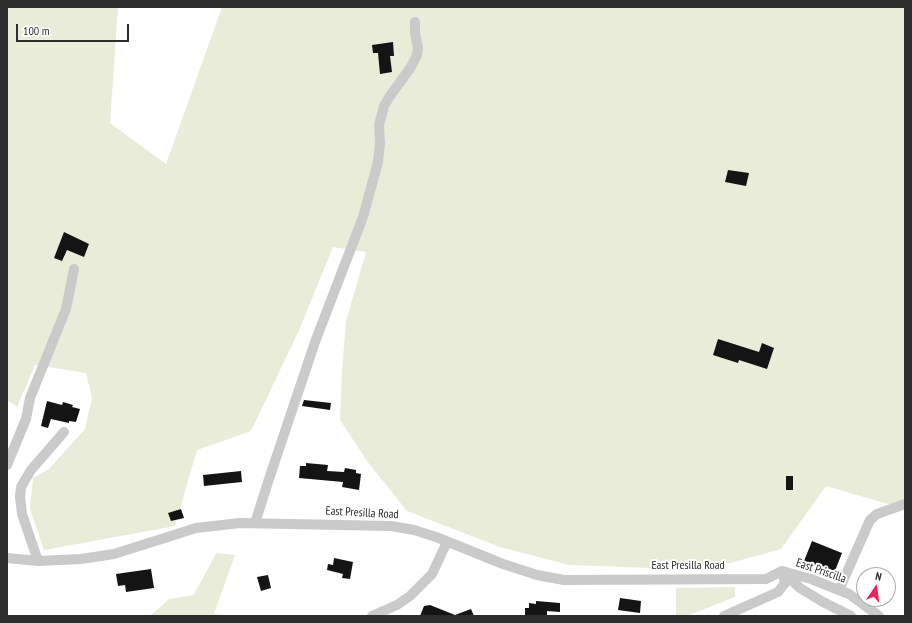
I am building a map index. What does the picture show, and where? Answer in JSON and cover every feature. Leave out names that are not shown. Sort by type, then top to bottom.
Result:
[{"type":"street","points":[[255,523],[315,342],[363,217],[378,162],[380,125],[384,106],[411,67],[417,55],[418,48],[415,33],[416,22]]},
{"type":"street","points":[[7,465],[26,419],[30,398],[66,309],[74,269]]},
{"type":"street","points":[[38,561],[22,514],[20,497],[22,487],[30,470],[64,432]]},
{"type":"street","points":[[840,590],[870,520],[877,514],[905,504]]},
{"type":"street","name":"East Presilla Road","points":[[7,558],[38,561],[67,560],[114,554],[196,528],[255,523],[391,526],[414,530],[503,564],[537,575],[564,580],[766,579],[782,571]]},
{"type":"street","points":[[372,616],[397,605],[410,596],[432,574],[448,542]]},
{"type":"street","points":[[782,571],[800,588],[823,602],[851,616]]},
{"type":"street","name":"East Priscilla","points":[[724,616],[778,592],[785,583],[782,571],[811,579],[840,590],[879,616]]},
{"type":"green space","points":[[7,7],[118,7],[110,123],[166,164],[222,7],[905,7],[905,509],[826,486],[781,549],[705,570],[569,565],[500,547],[407,511],[367,461],[340,420],[346,321],[366,252],[333,247],[300,328],[251,431],[197,450],[175,526],[44,550],[30,509],[33,478],[49,469],[85,429],[92,398],[86,373],[35,365],[17,407],[7,400]]},
{"type":"green space","points":[[216,553],[235,555],[214,614],[234,616],[150,616],[169,599],[194,595]]},
{"type":"green space","points":[[735,587],[735,597],[687,616],[676,616],[676,588]]},
{"type":"building","points":[[393,42],[394,56],[390,56],[392,72],[380,74],[378,53],[373,53],[372,45]]},
{"type":"building","points":[[728,170],[749,173],[746,186],[725,182]]},
{"type":"building","points":[[64,232],[89,244],[84,257],[67,250],[62,261],[54,258]]},
{"type":"building","points":[[718,339],[759,352],[762,343],[774,348],[767,369],[739,360],[738,363],[713,355]]},
{"type":"building","points":[[304,400],[331,403],[330,410],[302,406]]},
{"type":"building","points":[[47,401],[62,405],[63,402],[80,409],[76,422],[69,421],[69,423],[51,419],[48,428],[41,426]]},
{"type":"building","points":[[306,463],[328,465],[327,471],[344,472],[345,468],[356,470],[356,473],[361,474],[359,490],[342,487],[343,482],[299,478],[300,466],[306,466]]},
{"type":"building","points":[[241,471],[242,482],[204,486],[203,475]]},
{"type":"building","points":[[786,476],[793,476],[793,490],[786,490]]},
{"type":"building","points":[[181,509],[184,518],[171,521],[168,513]]},
{"type":"building","points":[[812,541],[842,553],[835,571],[819,565],[818,567],[804,561]]},
{"type":"building","points":[[334,558],[353,562],[350,579],[342,578],[343,574],[327,570],[328,564],[333,565]]},
{"type":"building","points":[[151,569],[154,588],[126,592],[125,585],[118,586],[116,574]]},
{"type":"building","points":[[268,575],[271,588],[261,591],[257,577]]},
{"type":"building","points":[[620,598],[641,601],[640,613],[618,610]]},
{"type":"building","points":[[536,601],[560,603],[560,612],[547,611],[547,616],[525,616],[525,608],[529,608],[529,603],[536,604]]},
{"type":"building","points":[[430,605],[455,615],[471,609],[474,616],[420,616],[424,606]]}]
